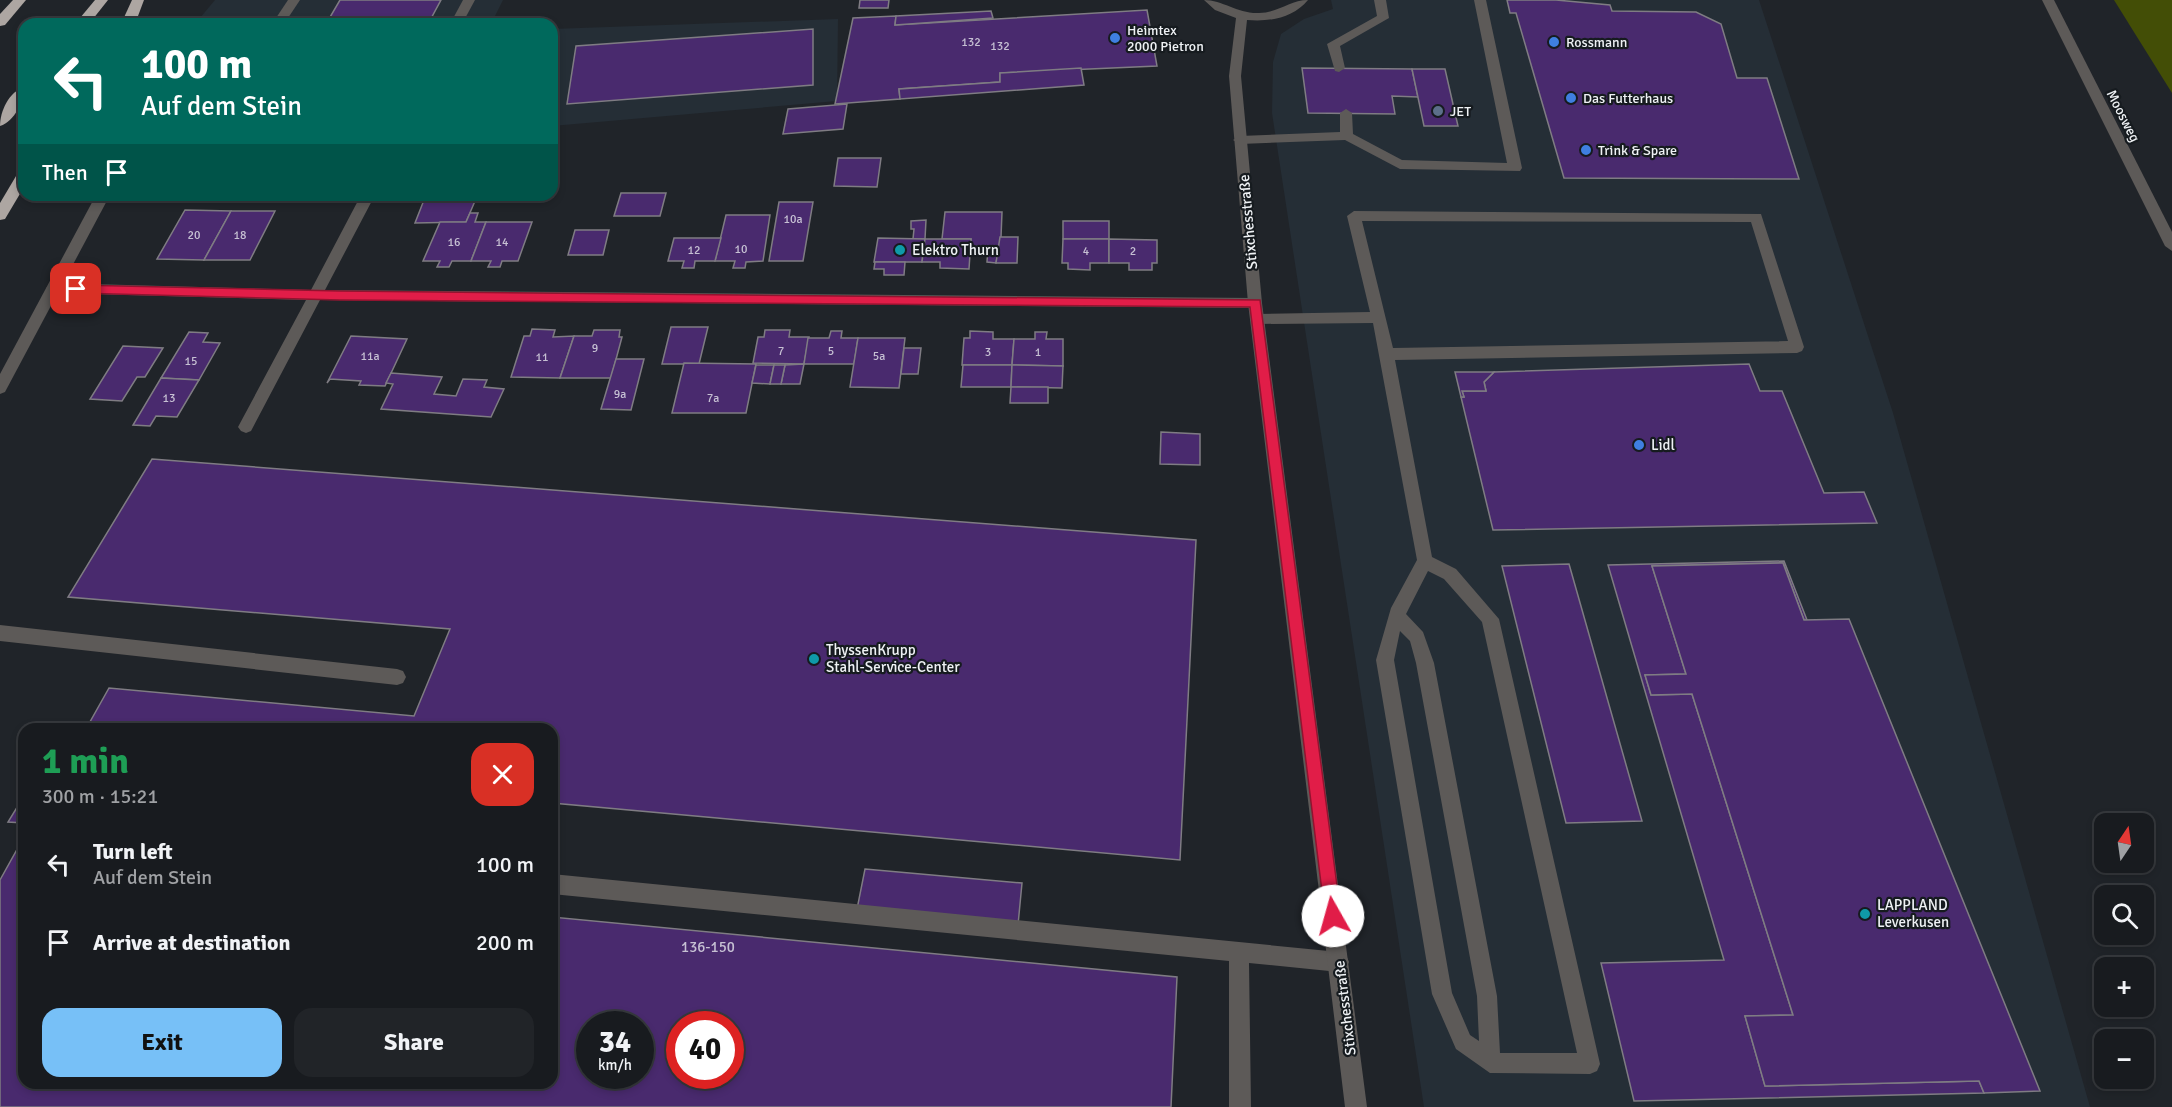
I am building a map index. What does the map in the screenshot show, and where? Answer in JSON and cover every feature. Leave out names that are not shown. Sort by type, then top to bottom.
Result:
[{"type":"highway","points":[[0,22],[20,0]]},
{"type":"highway","points":[[87,18],[102,0]]},
{"type":"highway","points":[[130,18],[138,0]]},
{"type":"highway","points":[[0,121],[18,99]]},
{"type":"highway","points":[[0,215],[18,185]]},
{"type":"street","points":[[282,18],[294,0]]},
{"type":"street","points":[[459,18],[469,0]]},
{"type":"street","points":[[1210,0],[1226,11],[1242,15],[1275,15],[1289,10],[1302,0]]},
{"type":"street","points":[[1340,68],[1334,45],[1383,18],[1380,0]]},
{"type":"street","points":[[1240,140],[1347,136],[1400,164],[1515,168],[1480,0]]},
{"type":"street","name":"Moosweg","points":[[2048,0],[2172,246]]},
{"type":"street","name":"Stixchesstraße","points":[[1242,15],[1235,76],[1256,311],[1356,1107]]},
{"type":"street","points":[[1346,113],[1347,136]]},
{"type":"street","points":[[0,388],[100,201]]},
{"type":"street","points":[[246,427],[365,201]]},
{"type":"street","points":[[1387,354],[1797,347],[1756,217],[1354,216],[1387,354],[1425,561],[1410,581],[1389,635],[1385,660],[1442,994],[1463,1042],[1490,1063],[1590,1064],[1490,619],[1450,574],[1425,561]]},
{"type":"street","points":[[53,288],[317,295],[1256,311],[1379,317]]},
{"type":"street","points":[[1397,616],[1417,637],[1425,663],[1487,996],[1490,1063]]},
{"type":"street","points":[[0,633],[397,677]]},
{"type":"street","points":[[558,885],[1339,962]]},
{"type":"street","points":[[1239,952],[1239,1107]]},
{"type":"shaded area","points":[[215,0],[503,0],[494,18],[200,18]]},
{"type":"shaded area","points":[[1331,0],[1759,0],[1893,413],[2090,1107],[1424,1107],[1272,113],[1273,62],[1281,34],[1304,19],[1333,9]]},
{"type":"shaded area","points":[[838,19],[837,101],[558,125],[558,29]]},
{"type":"green space","points":[[2114,0],[2172,0],[2172,93]]},
{"type":"building","points":[[340,0],[441,0],[431,18],[330,18]]},
{"type":"building","points":[[860,0],[889,0],[888,8],[859,8]]},
{"type":"building","points":[[1507,0],[1556,0],[1610,5],[1612,11],[1696,12],[1721,24],[1737,78],[1767,78],[1799,179],[1564,178],[1516,13],[1510,13]]},
{"type":"building","points":[[1147,10],[1157,66],[1000,73],[1000,82],[899,89],[900,99],[835,104],[853,18],[896,16],[895,25]]},
{"type":"building","points":[[991,11],[993,18],[895,25],[896,16]]},
{"type":"building","points":[[813,29],[813,85],[567,104],[576,46]]},
{"type":"building","points":[[1081,68],[1084,85],[900,99],[899,89],[1000,82],[1000,73]]},
{"type":"building","points":[[1302,68],[1412,69],[1418,97],[1392,96],[1395,114],[1308,113]]},
{"type":"building","name":"JET","points":[[1412,69],[1445,69],[1458,126],[1424,126]]},
{"type":"building","points":[[847,104],[843,129],[783,134],[788,109]]},
{"type":"building","points":[[838,158],[881,158],[877,187],[834,186]]},
{"type":"building","points":[[621,193],[666,193],[660,216],[614,216]]},
{"type":"building","points":[[424,201],[475,201],[466,222],[415,223]]},
{"type":"building","points":[[779,202],[813,202],[803,261],[769,261]]},
{"type":"building","points":[[185,210],[231,211],[204,260],[157,259]]},
{"type":"building","points":[[231,211],[275,211],[250,260],[204,260]]},
{"type":"building","points":[[945,212],[1002,212],[1001,237],[996,263],[987,262],[988,247],[971,246],[971,239],[942,239]]},
{"type":"building","points":[[470,213],[478,213],[475,222],[486,222],[471,261],[452,261],[449,267],[437,267],[440,261],[423,261],[440,222],[466,222]]},
{"type":"building","points":[[726,215],[770,215],[763,261],[746,262],[745,268],[733,268],[735,261],[715,261]]},
{"type":"building","points":[[926,220],[925,239],[913,239],[914,229],[911,229],[911,221]]},
{"type":"building","points":[[1063,221],[1109,221],[1109,239],[1063,239]]},
{"type":"building","points":[[486,222],[532,222],[518,261],[502,261],[500,267],[488,267],[491,261],[471,261]]},
{"type":"building","points":[[575,230],[609,230],[603,255],[568,255]]},
{"type":"building","points":[[1000,237],[1018,237],[1017,263],[996,263]]},
{"type":"building","points":[[674,238],[721,238],[715,261],[695,261],[694,268],[682,268],[684,261],[668,261]]},
{"type":"building","name":"Elektro Thurn","points":[[878,238],[925,239],[922,262],[874,262]]},
{"type":"building","points":[[925,239],[971,239],[969,269],[940,268],[940,262],[922,262]]},
{"type":"building","points":[[1063,239],[1109,239],[1109,263],[1090,263],[1090,270],[1068,269],[1068,263],[1062,263]]},
{"type":"building","points":[[1109,239],[1157,240],[1157,263],[1152,263],[1152,270],[1129,270],[1129,263],[1109,263]]},
{"type":"building","points":[[875,262],[905,262],[904,275],[884,275],[884,269],[874,269]]},
{"type":"building","points":[[671,327],[708,327],[699,364],[662,364]]},
{"type":"building","points":[[532,329],[555,330],[553,337],[574,336],[560,378],[511,377],[524,336],[530,336]]},
{"type":"building","points":[[594,330],[620,330],[619,337],[622,337],[611,378],[560,378],[574,336],[592,336]]},
{"type":"building","points":[[765,330],[790,330],[789,337],[809,337],[804,364],[753,363],[758,337],[764,337]]},
{"type":"building","points":[[831,331],[842,331],[841,338],[858,338],[854,364],[804,364],[808,338],[829,338]]},
{"type":"building","points":[[970,331],[993,332],[993,339],[1014,339],[1012,365],[962,365],[964,338],[970,338]]},
{"type":"building","points":[[189,332],[208,333],[203,342],[220,343],[199,380],[161,378]]},
{"type":"building","points":[[1035,332],[1047,332],[1046,339],[1063,339],[1063,366],[1012,365],[1014,339],[1035,339]]},
{"type":"building","points":[[351,336],[407,339],[385,386],[359,385],[361,381],[330,379],[327,383]]},
{"type":"building","points":[[858,338],[905,338],[899,388],[850,387]]},
{"type":"building","points":[[123,346],[163,348],[145,377],[137,377],[122,401],[90,399]]},
{"type":"building","points":[[904,348],[921,348],[918,374],[901,374]]},
{"type":"building","points":[[616,359],[644,359],[631,410],[601,409]]},
{"type":"building","points":[[684,363],[756,364],[746,413],[672,413]]},
{"type":"building","points":[[804,364],[800,384],[781,384],[785,365]]},
{"type":"building","name":"Lidl","points":[[1749,364],[1760,391],[1782,391],[1824,493],[1864,492],[1877,523],[1493,530],[1461,397],[1464,397],[1462,391],[1486,391],[1484,382],[1494,372]]},
{"type":"building","points":[[756,365],[774,365],[770,384],[752,383]]},
{"type":"building","points":[[774,365],[785,365],[781,384],[770,384]]},
{"type":"building","points":[[963,365],[1012,365],[1011,387],[961,387]]},
{"type":"building","points":[[1012,365],[1063,366],[1062,388],[1011,387]]},
{"type":"building","points":[[1455,372],[1494,372],[1484,382],[1486,391],[1462,391],[1464,397],[1461,397]]},
{"type":"building","points":[[391,373],[442,377],[434,394],[456,396],[463,379],[487,380],[484,387],[504,389],[491,417],[381,409],[393,384],[386,383]]},
{"type":"building","points":[[161,378],[199,380],[177,417],[156,416],[150,426],[133,425]]},
{"type":"building","points":[[1011,387],[1048,387],[1048,403],[1010,403]]},
{"type":"building","points":[[1161,432],[1200,434],[1200,465],[1160,464]]},
{"type":"building","name":"ThyssenKrupp Stahl-Service-Center","points":[[152,459],[1196,540],[1180,860],[558,804],[558,723],[89,723],[109,688],[414,716],[450,629],[68,597]]},
{"type":"building","points":[[1784,561],[1807,620],[1804,620],[1783,563],[1652,566],[1686,674],[1645,675],[1651,695],[1692,694],[1793,1015],[1745,1016],[1765,1086],[1979,1081],[1984,1093],[1634,1101],[1601,963],[1724,960],[1608,565]]},
{"type":"building","name":"LAPPLAND Leverkusen","points":[[1783,563],[1804,620],[1849,619],[2040,1091],[1984,1093],[1979,1081],[1765,1086],[1745,1016],[1793,1015],[1692,694],[1651,695],[1645,675],[1686,674],[1652,566]]},
{"type":"building","points":[[1569,564],[1642,821],[1566,823],[1502,566]]},
{"type":"building","points":[[18,806],[18,823],[8,822]]},
{"type":"building","points":[[18,848],[18,1089],[558,1089],[558,918],[1177,977],[1171,1107],[0,1107],[0,880]]},
{"type":"building","points":[[865,869],[1022,883],[1018,925],[857,909]]},
{"type":"place","name":"Heimtex 2000 Pietron","points":[[1115,38]]},
{"type":"place","name":"Rossmann","points":[[1554,42]]},
{"type":"place","name":"Das Futterhaus","points":[[1571,98]]},
{"type":"place","name":"JET","points":[[1438,111]]},
{"type":"place","name":"Trink & Spare","points":[[1586,150]]},
{"type":"place","name":"Elektro Thurn","points":[[900,250]]},
{"type":"place","name":"Lidl","points":[[1639,445]]},
{"type":"place","name":"ThyssenKrupp Stahl-Service-Center","points":[[814,659]]},
{"type":"place","name":"LAPPLAND Leverkusen","points":[[1865,914]]},
{"type":"route","points":[[76,289],[340,295],[1255,303],[1333,916]]}]
